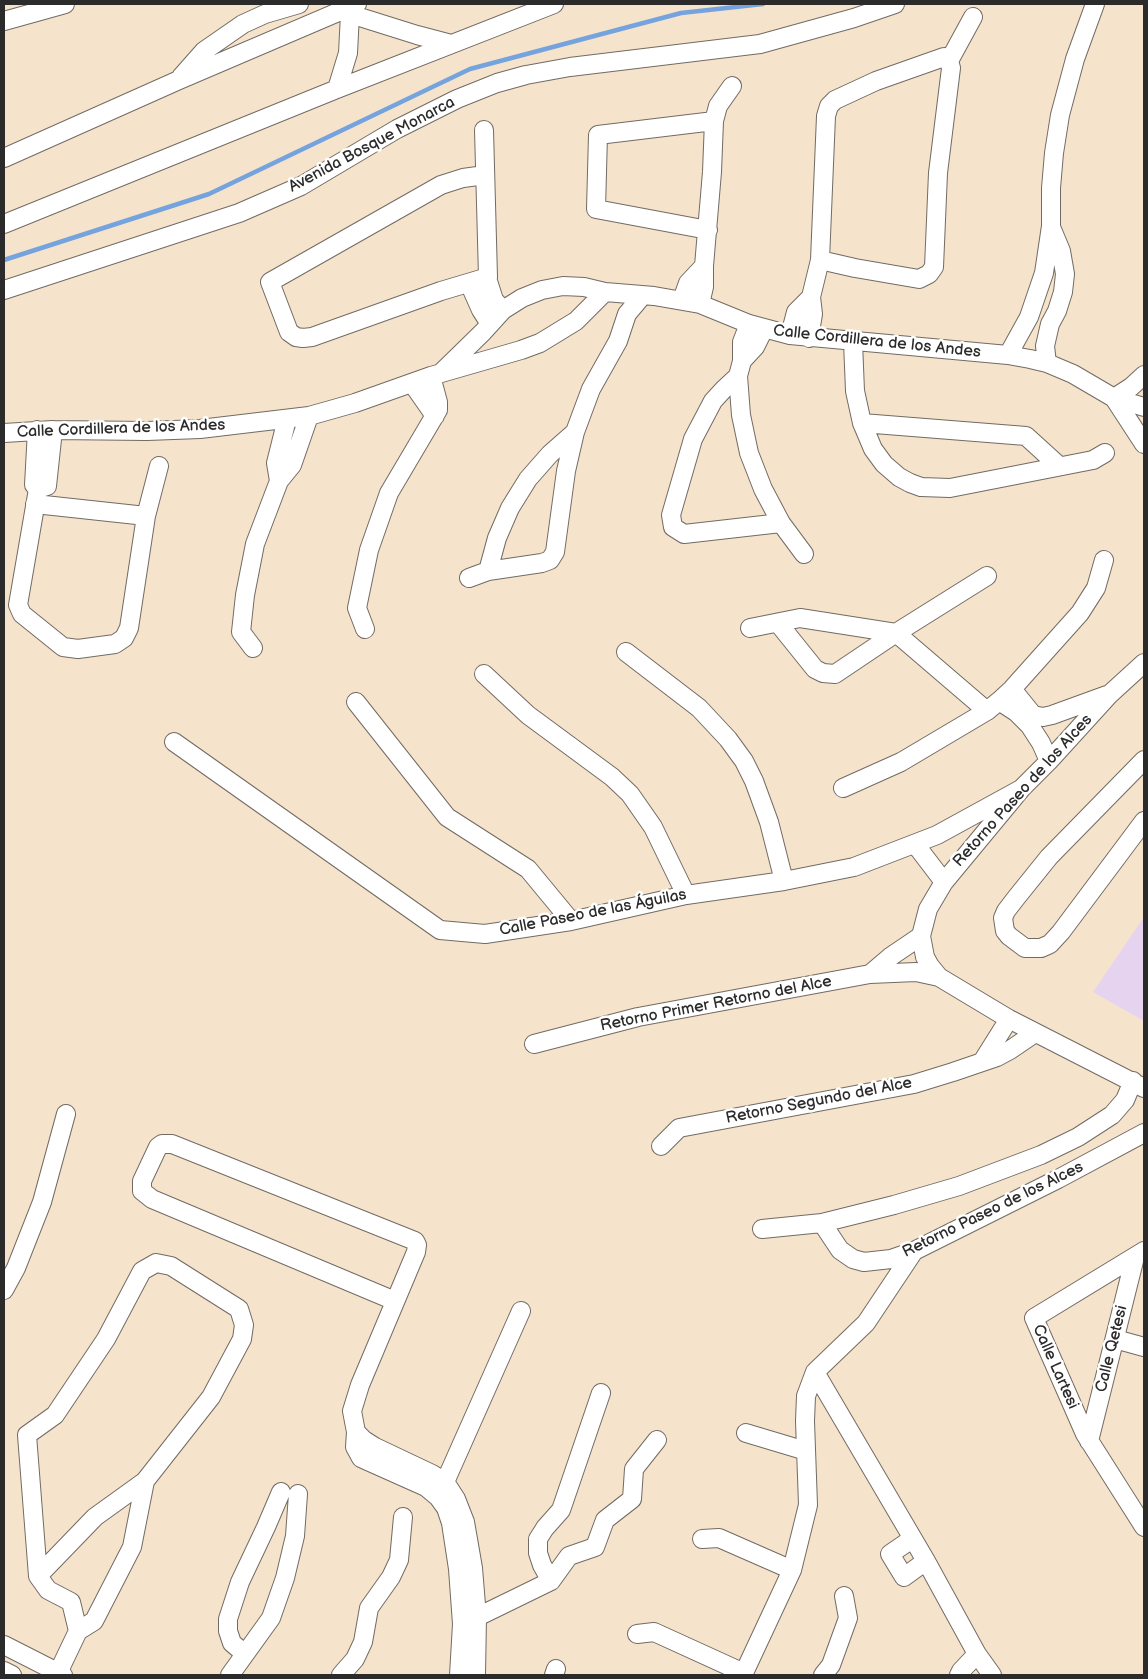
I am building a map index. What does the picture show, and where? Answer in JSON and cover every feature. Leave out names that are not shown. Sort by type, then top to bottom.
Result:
[{"type":"street","points":[[4,21],[65,4]]},
{"type":"street","points":[[179,80],[204,52],[243,24],[265,14],[299,4]]},
{"type":"street","points":[[4,224],[337,89],[554,4]]},
{"type":"street","name":"Avenida Bosque Monarca","points":[[4,290],[239,213],[301,186],[397,129],[457,99],[497,84],[526,75],[570,67],[760,44],[854,18],[895,4]]},
{"type":"street","points":[[1008,356],[1028,317],[1044,273],[1051,226],[1051,188],[1060,115],[1074,59],[1095,4]]},
{"type":"street","points":[[337,89],[348,53],[348,7]]},
{"type":"street","points":[[4,158],[348,7],[384,25],[451,44]]},
{"type":"street","points":[[949,61],[973,17]]},
{"type":"street","points":[[809,338],[813,314],[811,297],[820,260],[826,116],[829,106],[835,100],[892,75],[944,57],[949,61],[951,68],[938,173],[934,267],[929,274],[919,279],[820,260]]},
{"type":"street","points":[[700,304],[704,287],[714,121],[718,106],[732,86]]},
{"type":"street","points":[[708,230],[596,209],[598,135],[714,121]]},
{"type":"street","points":[[484,130],[487,278],[494,300],[504,310]]},
{"type":"street","points":[[486,175],[463,178],[441,185],[270,282],[289,332],[296,337],[303,338],[312,337],[441,291],[488,277]]},
{"type":"street","points":[[1047,363],[1046,346],[1050,324],[1057,311],[1063,292],[1065,274],[1061,251],[1051,226]]},
{"type":"street","points":[[682,300],[688,283],[704,266]]},
{"type":"street","points":[[469,283],[481,310],[486,328],[484,339],[490,350],[501,356]]},
{"type":"street","name":"Calle Cordillera de los Andes","points":[[436,375],[504,310],[522,298],[542,290],[563,286],[682,300],[700,304],[757,327],[790,335],[1008,356],[1047,363],[1073,374],[1114,398],[1144,407]]},
{"type":"street","name":"Calle Cordillera de los Andes","points":[[4,433],[45,430],[147,431],[200,429],[309,416],[534,345],[558,333],[581,317],[605,292]]},
{"type":"street","points":[[469,578],[488,571],[542,563],[550,560],[555,552],[566,471],[575,432],[591,389],[618,341],[639,317],[648,295]]},
{"type":"street","points":[[790,335],[796,312],[811,297]]},
{"type":"street","points":[[1028,317],[1050,324]]},
{"type":"street","points":[[757,327],[742,342],[740,368],[741,415],[749,453],[763,489],[781,523],[804,554]]},
{"type":"street","points":[[861,342],[855,391],[862,423],[874,449],[884,464],[899,477],[921,487],[950,488],[1093,460],[1105,453]]},
{"type":"street","points":[[740,368],[713,401],[693,440],[670,515],[673,527],[684,534],[781,523]]},
{"type":"street","points":[[365,629],[357,608],[369,550],[389,494],[438,410],[436,375]]},
{"type":"street","points":[[1144,375],[1132,388],[1114,398],[1144,444]]},
{"type":"street","points":[[412,383],[435,416]]},
{"type":"street","points":[[253,648],[241,632],[245,595],[255,544],[279,481],[292,465],[309,416]]},
{"type":"street","points":[[279,481],[276,463],[287,419]]},
{"type":"street","points":[[862,423],[1026,436],[1059,466]]},
{"type":"street","points":[[45,430],[47,486],[37,497],[18,605],[22,614],[63,647],[78,649],[115,644],[124,638],[129,628],[146,516],[159,466]]},
{"type":"street","points":[[488,571],[497,538],[510,508],[524,486],[550,454],[575,432]]},
{"type":"street","points":[[37,497],[146,516]]},
{"type":"street","points":[[843,788],[901,762],[1001,699],[1080,613],[1096,588],[1104,560]]},
{"type":"street","points":[[778,624],[815,669],[823,673],[835,674],[987,576]]},
{"type":"street","points":[[750,628],[778,624],[800,618],[896,633],[1001,699],[1034,715],[1043,717],[1110,694]]},
{"type":"street","points":[[626,652],[699,708],[728,739],[744,761],[754,781],[769,822],[784,881]]},
{"type":"street","name":"Retorno Paseo de los Alces","points":[[762,1229],[822,1223],[959,1186],[1040,1155],[1078,1137],[1112,1115],[1139,1085],[1009,1019],[939,977],[925,957],[921,936],[928,909],[944,882],[1021,789],[1110,694],[1144,663]]},
{"type":"street","points":[[484,674],[528,716],[612,777],[630,794],[653,827],[686,895]]},
{"type":"street","points":[[1001,699],[1030,726],[1041,743],[1049,761]]},
{"type":"street","points":[[356,702],[447,817],[528,869],[572,921]]},
{"type":"street","name":"Calle Paseo de las Águilas","points":[[174,742],[440,930],[485,934],[572,921],[686,895],[784,881],[854,867],[937,835],[1021,789]]},
{"type":"street","points":[[1144,760],[1048,857],[1006,911],[1003,918],[1005,931],[1009,936],[1025,948],[1041,948],[1050,944],[1144,821]]},
{"type":"street","points":[[915,844],[944,882]]},
{"type":"street","name":"Retorno Primer Retorno del Alce","points":[[870,974],[890,957],[921,936]]},
{"type":"street","name":"Retorno Primer Retorno del Alce","points":[[534,1044],[638,1017],[870,974],[916,972],[939,977]]},
{"type":"street","points":[[982,1062],[1009,1019]]},
{"type":"street","name":"Retorno Segundo del Alce","points":[[661,1146],[679,1128],[914,1084],[982,1062],[1010,1050],[1035,1033]]},
{"type":"street","points":[[4,1290],[16,1268],[42,1202],[66,1114]]},
{"type":"street","name":"Retorno Paseo de los Alces","points":[[822,1223],[840,1250],[853,1259],[864,1262],[883,1260],[914,1251],[1058,1179],[1144,1133]]},
{"type":"street","points":[[395,1301],[152,1199],[142,1191],[142,1181],[158,1147],[162,1144],[172,1144],[416,1241],[416,1252],[360,1385],[352,1411],[356,1432],[355,1447],[361,1458],[434,1481]]},
{"type":"street","points":[[637,1634],[654,1632],[743,1674],[792,1570],[808,1505],[806,1396],[815,1372],[866,1323],[914,1251]]},
{"type":"street","name":"Calle Qetesi","points":[[1089,1441],[1140,1254]]},
{"type":"street","name":"Calle Lartesi","points":[[1140,1254],[1034,1318],[1089,1441],[1144,1527]]},
{"type":"street","points":[[38,1576],[95,1517],[145,1481],[211,1397],[242,1340],[244,1325],[240,1309],[171,1266],[156,1263],[142,1272],[106,1339],[55,1415],[28,1435],[38,1576],[48,1590],[71,1602],[78,1630]]},
{"type":"street","points":[[476,1675],[470,1621],[458,1569],[451,1523],[446,1508],[438,1497],[434,1481],[521,1311]]},
{"type":"street","points":[[1116,1339],[1144,1347]]},
{"type":"street","points":[[815,1372],[926,1562],[977,1654],[992,1675]]},
{"type":"street","points":[[551,1582],[538,1553],[538,1539],[544,1528],[561,1510],[601,1393]]},
{"type":"street","points":[[746,1434],[806,1451]]},
{"type":"street","points":[[470,1621],[551,1582],[569,1556],[595,1547],[605,1520],[632,1499],[634,1469],[657,1440]]},
{"type":"street","points":[[4,1645],[52,1673],[78,1630],[94,1621],[132,1547],[145,1481]]},
{"type":"street","points":[[230,1675],[271,1618],[285,1578],[295,1536],[289,1493],[266,1527],[240,1582],[228,1619],[228,1631],[232,1643],[245,1654]]},
{"type":"street","points":[[341,1675],[355,1659],[363,1642],[369,1608],[391,1577],[399,1560],[403,1517]]},
{"type":"street","points":[[702,1539],[719,1538],[792,1570]]},
{"type":"street","points":[[912,1539],[890,1554],[904,1577],[926,1562]]},
{"type":"street","points":[[824,1675],[831,1665],[848,1618],[844,1596]]},
{"type":"street","points":[[459,1675],[470,1621]]},
{"type":"street","points":[[959,1675],[977,1654]]},
{"type":"street","points":[[4,1671],[12,1675]]},
{"type":"shaded area","points":[[1144,917],[1144,1021],[1093,992]]},
{"type":"waterway","points":[[4,260],[209,194],[470,69],[681,13],[763,4]]}]
